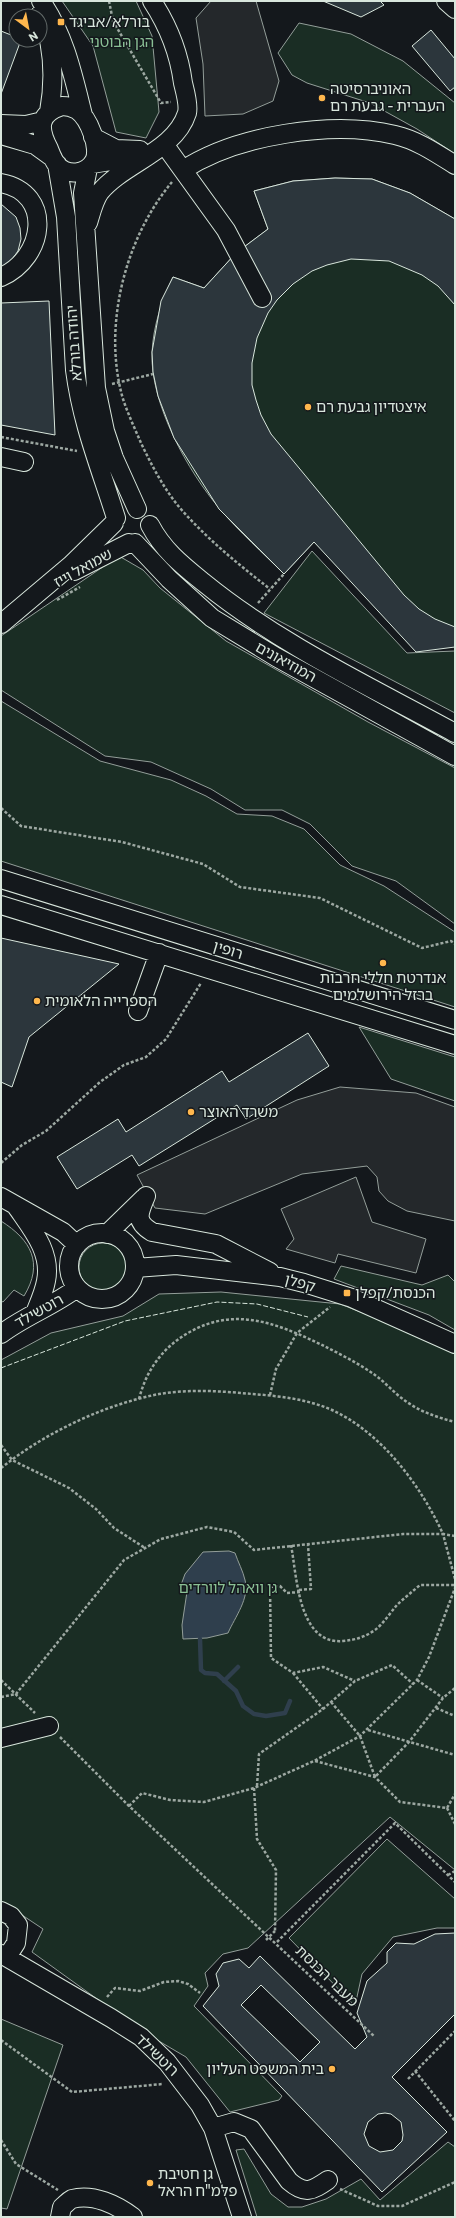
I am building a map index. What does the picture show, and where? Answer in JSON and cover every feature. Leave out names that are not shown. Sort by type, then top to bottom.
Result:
[{"type":"street","points":[[37,1],[44,22],[53,69],[53,84],[43,137],[55,161]]},
{"type":"street","points":[[41,1],[59,32],[66,49],[83,115],[97,149],[90,166]]},
{"type":"street","points":[[85,233],[99,193],[108,184],[164,144],[180,126],[188,112],[176,47],[166,23],[152,1]]},
{"type":"street","points":[[446,1],[455,9]]},
{"type":"street","points":[[1,124],[26,125],[46,116],[62,106],[70,107],[83,115]]},
{"type":"street","points":[[183,170],[202,158],[257,139],[294,133],[328,130],[396,135],[427,147],[455,165]]},
{"type":"street","points":[[1,135],[35,146],[70,172],[78,172],[90,166],[134,159],[152,152],[164,144]]},
{"type":"street","points":[[93,137],[104,144],[127,151],[164,144]]},
{"type":"street","points":[[164,144],[226,230],[262,298]]},
{"type":"street","name":"יהודה בורלא","points":[[55,161],[66,217],[74,370],[82,413],[115,520]]},
{"type":"street","name":"יהודה בורלא","points":[[90,166],[83,193],[96,388],[105,431],[114,458],[138,509]]},
{"type":"street","points":[[1,183],[19,188],[33,204],[38,228],[32,250],[21,264],[1,277]]},
{"type":"street","points":[[1,457],[24,462]]},
{"type":"street","points":[[127,508],[138,509],[146,515],[150,525],[144,539],[132,543],[119,538],[114,528],[115,520],[127,508]]},
{"type":"street","name":"שמואל וייז","points":[[1,624],[71,565],[115,520]]},
{"type":"street","name":"המוזיאונים","points":[[150,525],[170,554],[247,616],[287,642],[455,733]]},
{"type":"street","name":"שמואל וייז","points":[[38,594],[72,572],[132,543]]},
{"type":"street","name":"המוזיאונים","points":[[132,543],[212,618],[276,657],[455,756]]},
{"type":"street","name":"רופין","points":[[1,879],[455,1020]]},
{"type":"street","name":"רופין","points":[[1,905],[455,1045]]},
{"type":"street","points":[[138,1011],[159,953]]},
{"type":"street","points":[[107,1234],[146,1196],[140,1212],[140,1220],[143,1226],[152,1232],[216,1244],[280,1277]]},
{"type":"street","points":[[8,1201],[62,1232],[77,1245]]},
{"type":"street","points":[[1,1325],[28,1316],[46,1281],[46,1261],[42,1247],[8,1201]]},
{"type":"street","points":[[107,1234],[124,1242],[130,1250],[135,1268],[128,1286],[112,1297],[94,1298],[77,1288],[71,1276],[69,1262],[77,1245],[91,1235],[107,1234]]},
{"type":"street","name":"קפלן","points":[[135,1268],[176,1265],[280,1277],[344,1296],[455,1344]]},
{"type":"street","name":"רוטשילד","points":[[1,1334],[28,1316],[61,1301],[77,1288]]},
{"type":"street","points":[[1,1738],[49,1726]]},
{"type":"street","points":[[1,1911],[11,1916],[18,1925],[16,1943],[4,1956]]},
{"type":"street","name":"רוטשילד","points":[[4,1956],[111,2018],[141,2038],[167,2062],[184,2082],[213,2128],[242,2217]]},
{"type":"street","points":[[213,2128],[234,2122],[251,2128],[289,2181],[297,2188],[304,2191],[315,2189],[328,2180]]},
{"type":"street","points":[[60,2217],[62,2207],[71,2200],[90,2199],[113,2203],[133,2217]]},
{"type":"path","points":[[109,1],[114,21],[161,103]]},
{"type":"path","points":[[183,170],[171,183],[147,219],[131,254],[117,319],[115,348],[123,399],[138,437],[163,485],[180,507],[216,546],[270,589]]},
{"type":"path","points":[[96,388],[153,374]]},
{"type":"path","points":[[1,437],[94,454]]},
{"type":"path","points":[[247,616],[284,574]]},
{"type":"path","points":[[1,808],[21,826],[122,842],[203,864],[240,887],[320,898],[422,948],[451,942],[455,944]]},
{"type":"path","points":[[1,1163],[22,1145],[46,1131],[100,1082],[124,1065],[146,1056],[166,1039],[210,969]]},
{"type":"path","points":[[270,1395],[276,1369],[297,1333],[344,1296]]},
{"type":"path","points":[[139,1399],[144,1380],[152,1366],[180,1337],[199,1326],[221,1320],[244,1318],[275,1324],[336,1352],[376,1375],[404,1400],[427,1414],[455,1422]]},
{"type":"path","points":[[1,1468],[32,1446],[73,1424],[139,1399],[160,1394],[186,1392],[231,1392],[296,1399],[332,1411],[372,1438],[388,1452],[414,1483],[443,1534],[455,1580]]},
{"type":"path","points":[[1,1445],[12,1460],[69,1488],[96,1509],[114,1528],[145,1548]]},
{"type":"path","points":[[1,1697],[16,1694],[124,1560],[161,1539],[207,1527],[234,1532],[254,1550],[403,1534],[443,1534],[455,1536]]},
{"type":"path","points":[[291,1545],[306,1621],[314,1631],[325,1638],[339,1641],[364,1636],[375,1630],[398,1604],[420,1585],[455,1585]]},
{"type":"path","points":[[308,1545],[312,1588],[287,1593],[280,1586],[270,1587],[271,1658],[293,1673],[323,1709]]},
{"type":"path","points":[[130,1806],[142,1793],[170,1800],[204,1802],[255,1787],[314,1761],[360,1736],[368,1730],[417,1680],[429,1657],[455,1588]]},
{"type":"path","points":[[266,1940],[275,1931],[276,1870],[257,1839],[255,1787],[259,1754],[323,1709],[355,1681],[392,1665],[413,1684]]},
{"type":"path","points":[[293,1673],[323,1667],[355,1681]]},
{"type":"path","name":"מעבר הכנסת","points":[[1,1680],[130,1806],[277,1942],[375,2037]]},
{"type":"path","points":[[417,1680],[443,1698]]},
{"type":"path","points":[[375,1777],[409,1742],[443,1698],[455,1688]]},
{"type":"path","points":[[331,1702],[360,1736],[375,1777],[400,1802],[447,1808]]},
{"type":"path","points":[[436,1708],[455,1716]]},
{"type":"path","points":[[368,1730],[455,1756]]},
{"type":"path","points":[[314,1761],[375,1777]]},
{"type":"path","points":[[447,1808],[455,1794]]},
{"type":"path","points":[[447,1808],[455,1824]]},
{"type":"path","points":[[277,1942],[395,1824],[455,1882]]},
{"type":"path","points":[[448,1875],[455,1871]]},
{"type":"path","points":[[110,1994],[115,1988],[140,1991],[164,1982],[178,1981],[188,1984],[200,1993]]},
{"type":"path","points":[[408,2079],[455,2031]]},
{"type":"path","points":[[1,2040],[72,2092],[184,2082]]},
{"type":"path","points":[[415,2071],[455,2121]]},
{"type":"path","points":[[1,2140],[16,2164],[38,2176],[71,2200]]},
{"type":"path","points":[[328,2180],[344,2192],[378,2206],[402,2206],[455,2182]]},
{"type":"green space","name":"הגן הבוטני","points":[[62,1],[136,1],[152,36],[159,112],[146,138],[116,132],[93,46]]},
{"type":"green space","points":[[299,23],[351,34],[403,61],[455,103],[455,154],[417,129],[370,103],[307,83],[292,75],[278,53]]},
{"type":"green space","name":"איצטדיון גבעת רם","points":[[335,178],[372,179],[410,193],[455,219],[455,647],[314,542],[284,574],[235,526],[208,494],[184,457],[173,436],[157,393],[153,373],[152,353],[154,333],[165,295],[173,277],[204,288],[236,253],[268,229],[254,191],[293,181]]},
{"type":"green space","points":[[312,551],[407,653],[455,651],[455,713],[264,613]]},
{"type":"green space","points":[[119,556],[143,570],[160,588],[226,641],[368,722],[455,768],[455,924],[396,881],[352,866],[310,824],[282,810],[245,810],[211,789],[151,762],[105,756],[1,690],[1,636]]},
{"type":"green space","points":[[1,701],[100,761],[171,780],[206,796],[237,814],[272,816],[304,829],[340,865],[384,886],[455,932],[455,1007],[1,861]]},
{"type":"green space","points":[[359,1027],[455,1057],[455,1101],[391,1079]]},
{"type":"green space","points":[[1,1221],[11,1228],[27,1244],[33,1263],[33,1273],[30,1284],[24,1296],[14,1290],[3,1302],[1,1301]]},
{"type":"green space","points":[[98,1243],[108,1243],[120,1250],[127,1262],[127,1272],[120,1284],[108,1291],[98,1291],[90,1287],[83,1280],[79,1272],[79,1262],[83,1254],[90,1247]]},
{"type":"green space","points":[[341,1266],[422,1285],[448,1275],[455,1282],[455,1330],[429,1315],[334,1279]]},
{"type":"green space","name":"גן וואהל לוורדים","points":[[221,1292],[340,1304],[435,1341],[455,1352],[455,1870],[390,1817],[248,1948],[223,1954],[205,1973],[208,1986],[194,2006],[282,2096],[279,2100],[230,2112],[186,2057],[140,2030],[32,1952],[43,1929],[1,1901],[1,1360],[51,1333],[123,1316],[159,1294]]},
{"type":"green space","points":[[387,1839],[455,1899],[455,1928],[437,1928],[393,1937],[362,1974],[355,2006],[289,1938]]},
{"type":"green space","points":[[1,2019],[63,2045],[7,2209],[1,2208]]},
{"type":"green space","points":[[448,2142],[455,2147],[455,2217],[257,2217],[236,2150],[244,2149],[271,2194],[288,2207],[302,2207],[326,2199],[361,2179],[380,2200]]},
{"type":"shaded area","points":[[211,1],[256,1],[279,81],[273,101],[243,114],[205,116],[203,64],[196,18]]},
{"type":"shaded area","points":[[340,1087],[416,1093],[455,1107],[455,1221],[407,1211],[388,1201],[379,1191],[377,1177],[367,1166],[302,1174],[205,1214],[155,1208],[137,1175],[297,1100]]},
{"type":"shaded area","points":[[356,1177],[372,1222],[426,1239],[416,1273],[338,1254],[335,1263],[286,1249],[294,1239],[281,1209]]},
{"type":"water","points":[[229,1551],[235,1553],[246,1587],[244,1600],[228,1633],[207,1638],[183,1639],[182,1625],[188,1585],[181,1585],[185,1574],[203,1552]]},
{"type":"building","points":[[323,1],[380,1],[384,5],[361,17]]},
{"type":"building","points":[[431,30],[455,59],[455,87],[450,91],[412,46]]},
{"type":"building","points":[[1,31],[8,34],[8,48],[18,48],[1,94]]},
{"type":"building","points":[[335,178],[372,179],[410,193],[455,219],[455,305],[438,286],[422,275],[389,261],[351,259],[327,265],[312,271],[293,284],[277,300],[268,313],[257,338],[252,363],[252,385],[261,415],[271,434],[404,595],[419,609],[435,619],[455,627],[455,647],[416,652],[314,542],[284,574],[219,509],[174,438],[158,396],[153,372],[152,352],[161,301],[173,277],[204,288],[236,253],[268,229],[254,191],[293,181]]},
{"type":"building","points":[[1,204],[16,217],[20,228],[21,239],[18,251],[11,261],[1,268]]},
{"type":"building","points":[[49,301],[55,435],[1,425],[1,303]]},
{"type":"building","name":"הספרייה הלאומית","points":[[1,938],[119,964],[29,1037],[12,1087],[1,1082]]},
{"type":"building","name":"משרד האוצר","points":[[308,1033],[329,1066],[246,1119],[237,1105],[139,1166],[132,1155],[77,1189],[57,1157],[118,1119],[126,1132],[222,1071],[229,1082]]},
{"type":"building","name":"בית המשפט העליון","points":[[455,1933],[455,2014],[392,2077],[447,2132],[382,2192],[203,2006],[219,1986],[216,1974],[223,1963],[239,1959],[249,1968],[260,1956],[355,2049],[367,2037],[357,2013],[367,1981],[387,1963],[387,1952],[396,1943],[414,1944],[435,1934]],"holes":[[[261,1985],[320,2042],[300,2062],[241,2005]],[[378,2114],[391,2114],[401,2122],[403,2135],[402,2141],[393,2150],[380,2152],[369,2146],[364,2134],[368,2122]]]},
{"type":"waterway","points":[[200,1639],[201,1670],[205,1673],[217,1674],[236,1691],[243,1706],[254,1714],[266,1716],[285,1713],[290,1701]]},
{"type":"waterway","points":[[224,1681],[238,1667]]},
{"type":"fence","points":[[1,1368],[125,1321],[217,1302],[257,1304],[308,1317]]},
{"type":"place","name":"בורלא/אביגד","points":[[61,22]]},
{"type":"place","name":"האוניברסיטה העברית - גבעת רם","points":[[322,98]]},
{"type":"place","name":"איצטדיון גבעת רם","points":[[308,407]]},
{"type":"place","name":"אנדרטת חללי חרבות ברזל הירושלמים","points":[[383,963]]},
{"type":"place","name":"הספרייה הלאומית","points":[[37,1001]]},
{"type":"place","name":"משרד האוצר","points":[[191,1112]]},
{"type":"place","name":"הכנסת/קפלן","points":[[347,1293]]},
{"type":"place","name":"בית המשפט העליון","points":[[332,2069]]},
{"type":"place","name":"גן חטיבת פלמ\"ח הראל","points":[[150,2183]]}]
